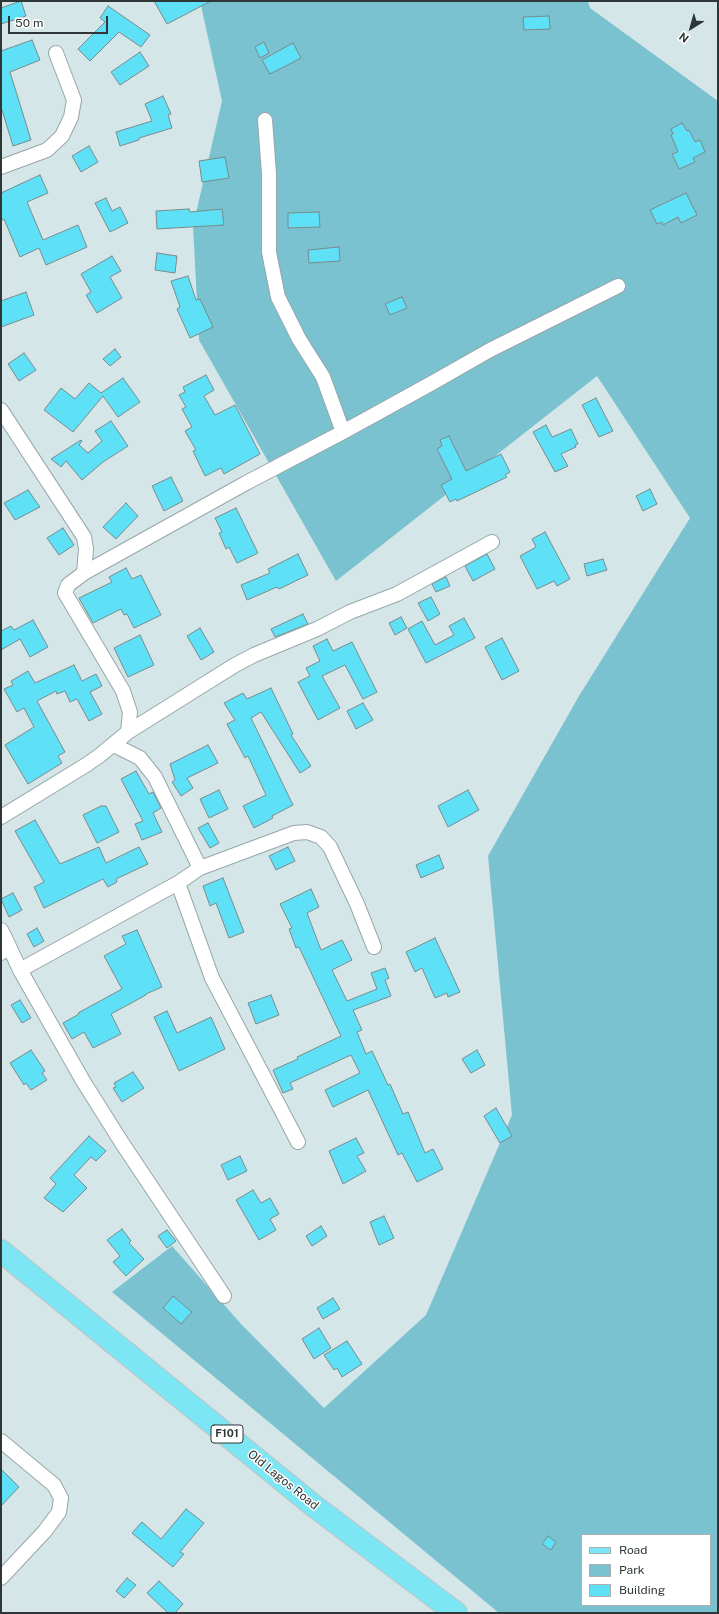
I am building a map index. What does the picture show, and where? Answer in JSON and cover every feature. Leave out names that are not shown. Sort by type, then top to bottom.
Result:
[{"type":"main road","name":"Old Lagos Road","points":[[1,1251],[314,1506],[456,1613]]},
{"type":"street","points":[[1,167],[47,150],[62,136],[71,117],[74,100],[56,53]]},
{"type":"street","points":[[265,120],[269,174],[269,252],[278,298],[299,339],[323,377],[343,432]]},
{"type":"street","points":[[128,732],[130,712],[123,691],[65,593],[68,585],[84,573],[490,350],[618,286]]},
{"type":"street","points":[[1,410],[84,537],[86,549],[84,573]]},
{"type":"street","points":[[1,817],[86,765],[114,745],[128,732],[235,665],[254,655],[317,629],[350,612],[396,594],[492,542]]},
{"type":"street","points":[[114,745],[140,758],[155,777],[200,868]]},
{"type":"street","points":[[20,970],[178,883],[200,868],[294,833],[307,832],[321,837],[334,854],[357,904],[374,947]]},
{"type":"street","points":[[178,883],[212,978],[298,1142]]},
{"type":"street","points":[[3,941],[83,1081],[122,1143],[224,1296]]},
{"type":"street","points":[[1,1440],[54,1485],[62,1498],[60,1512],[1,1578]]},
{"type":"green space","points":[[200,1],[588,1],[590,8],[718,101],[718,1613],[499,1613],[112,1292],[172,1246],[242,1325],[324,1408],[426,1315],[512,1115],[488,856],[579,696],[690,518],[597,376],[336,581],[199,340],[193,226],[222,101]]},
{"type":"building","points":[[21,1],[26,16],[1,24],[1,8]]},
{"type":"building","points":[[154,1],[211,1],[167,24]]},
{"type":"building","points":[[108,6],[150,35],[141,47],[119,32],[90,61],[78,49],[105,22],[100,18]]},
{"type":"building","points":[[549,16],[550,29],[524,30],[523,17]]},
{"type":"building","points":[[32,40],[40,60],[10,72],[31,140],[13,146],[1,107],[1,51]]},
{"type":"building","points":[[264,42],[269,53],[260,58],[255,47]]},
{"type":"building","points":[[293,43],[301,58],[270,74],[262,60]]},
{"type":"building","points":[[140,52],[149,66],[120,85],[111,72]]},
{"type":"building","points":[[163,96],[171,114],[168,115],[172,128],[139,138],[139,140],[120,146],[116,132],[152,121],[145,104]]},
{"type":"building","points":[[682,123],[687,131],[689,130],[695,142],[700,140],[705,152],[693,158],[695,162],[679,169],[672,154],[678,152],[671,135],[673,134],[671,129]]},
{"type":"building","points":[[89,146],[98,162],[81,172],[72,156]]},
{"type":"building","points":[[225,157],[229,178],[202,182],[199,161]]},
{"type":"building","points":[[40,175],[48,193],[27,202],[43,240],[78,225],[87,247],[46,265],[39,248],[20,257],[4,219],[1,221],[1,193]]},
{"type":"building","points":[[686,193],[697,215],[681,223],[678,217],[663,225],[662,222],[657,224],[650,210]]},
{"type":"building","points":[[106,198],[112,211],[120,207],[128,223],[110,232],[95,203]]},
{"type":"building","points":[[189,209],[190,212],[222,209],[224,225],[157,229],[156,211]]},
{"type":"building","points":[[319,212],[320,227],[288,228],[288,213]]},
{"type":"building","points":[[339,247],[340,261],[309,263],[308,250]]},
{"type":"building","points":[[157,253],[177,256],[175,273],[155,270]]},
{"type":"building","points":[[112,256],[121,271],[110,277],[122,298],[97,313],[86,295],[91,292],[81,274]]},
{"type":"building","points":[[188,276],[196,300],[200,299],[213,327],[190,338],[177,309],[180,307],[171,281]]},
{"type":"building","points":[[26,292],[34,315],[1,327],[1,301]]},
{"type":"building","points":[[402,297],[407,308],[390,315],[385,304]]},
{"type":"building","points":[[115,349],[121,357],[110,366],[103,359]]},
{"type":"building","points":[[24,353],[36,370],[19,381],[8,364]]},
{"type":"building","points":[[206,375],[214,390],[204,396],[215,415],[235,405],[260,454],[224,474],[221,468],[205,476],[193,451],[196,450],[185,431],[192,427],[182,409],[186,407],[179,395],[185,392],[183,387]]},
{"type":"building","points":[[123,378],[140,402],[118,417],[103,396],[73,432],[44,410],[61,388],[75,399],[89,383],[101,393]]},
{"type":"building","points":[[596,398],[613,431],[599,437],[582,405]]},
{"type":"building","points":[[111,421],[128,446],[103,462],[82,480],[66,461],[61,467],[51,459],[81,440],[82,441],[79,445],[88,453],[102,441],[95,431]]},
{"type":"building","points":[[546,425],[552,437],[571,429],[578,444],[575,445],[576,447],[561,454],[568,466],[555,472],[533,432]]},
{"type":"building","points":[[449,436],[466,471],[501,454],[510,472],[505,475],[507,477],[457,501],[456,499],[450,502],[441,485],[452,479],[437,449],[442,446],[440,440]]},
{"type":"building","points":[[171,477],[183,501],[164,511],[152,486]]},
{"type":"building","points":[[650,489],[657,504],[643,511],[636,496]]},
{"type":"building","points":[[28,490],[40,507],[15,520],[4,503]]},
{"type":"building","points":[[126,503],[138,516],[116,539],[103,527]]},
{"type":"building","points":[[236,508],[258,553],[237,563],[229,547],[226,549],[219,533],[222,532],[215,518]]},
{"type":"building","points":[[63,528],[74,545],[59,555],[47,538]]},
{"type":"building","points":[[545,532],[570,579],[557,586],[554,581],[537,589],[520,556],[536,547],[532,539]]},
{"type":"building","points":[[298,554],[308,575],[279,589],[277,587],[247,600],[241,585],[270,573],[268,569]]},
{"type":"building","points":[[487,554],[495,569],[473,581],[465,566]]},
{"type":"building","points":[[603,559],[607,570],[587,576],[584,564]]},
{"type":"building","points":[[126,568],[132,579],[141,575],[161,615],[134,628],[127,614],[124,615],[121,609],[93,623],[79,598],[112,582],[109,577]]},
{"type":"building","points":[[446,577],[450,586],[436,592],[432,584]]},
{"type":"building","points":[[431,597],[440,614],[428,621],[418,603]]},
{"type":"building","points":[[303,614],[308,624],[275,637],[271,629]]},
{"type":"building","points":[[401,617],[407,628],[395,635],[389,623]]},
{"type":"building","points":[[464,618],[475,638],[426,663],[408,629],[422,621],[435,645],[454,635],[449,626]]},
{"type":"building","points":[[33,620],[48,647],[30,657],[20,639],[1,650],[1,631],[11,626],[14,630]]},
{"type":"building","points":[[200,628],[214,652],[201,660],[187,636]]},
{"type":"building","points":[[140,635],[154,665],[128,677],[114,648]]},
{"type":"building","points":[[502,638],[519,671],[502,680],[485,647]]},
{"type":"building","points":[[327,639],[333,651],[352,642],[377,692],[363,699],[345,665],[322,676],[340,708],[318,720],[298,682],[310,676],[306,668],[320,661],[313,646]]},
{"type":"building","points":[[74,665],[82,681],[96,674],[102,686],[90,692],[102,714],[89,721],[77,699],[70,702],[65,691],[57,694],[56,691],[37,701],[65,752],[58,756],[62,763],[28,784],[5,745],[34,727],[24,708],[17,712],[4,689],[13,685],[11,681],[28,671],[35,683]]},
{"type":"building","points":[[271,688],[293,734],[291,735],[311,766],[300,773],[261,712],[251,718],[293,805],[254,828],[243,806],[266,795],[248,756],[245,758],[227,724],[235,720],[224,703],[243,693],[247,699]]},
{"type":"building","points":[[363,703],[373,720],[356,729],[347,711]]},
{"type":"building","points":[[208,745],[218,763],[187,778],[193,788],[181,796],[172,782],[175,780],[170,764]]},
{"type":"building","points":[[136,771],[149,794],[153,792],[161,808],[153,813],[162,832],[142,840],[135,824],[143,821],[121,779]]},
{"type":"building","points":[[219,790],[228,809],[209,818],[200,799]]},
{"type":"building","points":[[468,790],[479,810],[448,827],[438,806]]},
{"type":"building","points":[[101,806],[106,806],[119,832],[97,843],[83,815]]},
{"type":"building","points":[[35,820],[60,864],[99,847],[106,863],[139,847],[148,864],[116,879],[117,882],[108,887],[103,879],[44,908],[34,887],[44,882],[15,831]]},
{"type":"building","points":[[208,823],[219,843],[210,848],[198,828]]},
{"type":"building","points":[[288,847],[295,861],[276,870],[269,856]]},
{"type":"building","points":[[439,855],[444,868],[421,878],[416,865]]},
{"type":"building","points":[[223,878],[244,932],[229,938],[216,903],[210,906],[203,886]]},
{"type":"building","points":[[311,889],[319,907],[307,913],[321,950],[342,940],[352,960],[332,970],[347,1001],[377,989],[371,973],[385,968],[389,978],[385,980],[391,996],[353,1010],[362,1030],[357,1032],[366,1054],[372,1051],[388,1085],[390,1084],[403,1114],[408,1112],[425,1153],[433,1149],[443,1169],[417,1182],[402,1153],[398,1155],[368,1090],[333,1107],[325,1090],[360,1073],[351,1055],[290,1083],[293,1089],[283,1093],[273,1070],[298,1059],[297,1057],[341,1036],[299,947],[296,948],[289,929],[292,928],[280,904]]},
{"type":"building","points":[[13,893],[22,910],[9,917],[1,899]]},
{"type":"building","points":[[37,928],[44,941],[34,947],[27,934]]},
{"type":"building","points":[[137,930],[162,987],[146,994],[111,1014],[121,1034],[93,1048],[84,1032],[72,1039],[63,1023],[122,989],[104,956],[126,944],[122,936]]},
{"type":"building","points":[[435,938],[460,992],[448,997],[447,993],[435,998],[422,968],[415,972],[406,952]]},
{"type":"building","points":[[271,995],[279,1015],[256,1024],[248,1003]]},
{"type":"building","points":[[20,1000],[31,1018],[22,1023],[11,1005]]},
{"type":"building","points":[[167,1011],[177,1033],[211,1017],[225,1049],[179,1071],[154,1017]]},
{"type":"building","points":[[31,1050],[45,1071],[42,1073],[47,1080],[31,1090],[26,1083],[24,1085],[10,1063]]},
{"type":"building","points":[[477,1050],[485,1065],[471,1073],[462,1059]]},
{"type":"building","points":[[133,1072],[144,1088],[122,1102],[113,1088],[116,1087],[114,1083]]},
{"type":"building","points":[[496,1108],[512,1136],[500,1143],[484,1116]]},
{"type":"building","points":[[89,1136],[106,1151],[96,1161],[91,1157],[74,1175],[87,1188],[63,1212],[44,1198],[56,1184],[50,1178]]},
{"type":"building","points":[[356,1138],[364,1153],[357,1156],[366,1171],[343,1184],[329,1151]]},
{"type":"building","points":[[240,1156],[247,1171],[228,1180],[221,1165]]},
{"type":"building","points":[[253,1190],[261,1203],[270,1198],[279,1214],[270,1219],[276,1230],[259,1240],[236,1200]]},
{"type":"building","points":[[384,1216],[394,1238],[379,1245],[370,1222]]},
{"type":"building","points":[[321,1226],[327,1236],[312,1246],[306,1236]]},
{"type":"building","points":[[122,1229],[131,1241],[129,1243],[144,1259],[126,1276],[113,1262],[120,1256],[107,1240]]},
{"type":"building","points":[[167,1230],[176,1241],[167,1248],[158,1236]]},
{"type":"building","points":[[173,1296],[192,1312],[181,1324],[163,1308]]},
{"type":"building","points":[[333,1298],[340,1309],[323,1319],[317,1308]]},
{"type":"building","points":[[319,1328],[331,1348],[314,1359],[302,1339]]},
{"type":"building","points":[[347,1341],[362,1364],[342,1377],[337,1368],[334,1370],[324,1355]]},
{"type":"building","points":[[1,1469],[19,1487],[1,1506]]},
{"type":"building","points":[[186,1509],[204,1523],[180,1552],[184,1554],[173,1567],[132,1533],[142,1522],[161,1539]]},
{"type":"building","points":[[548,1536],[556,1542],[551,1550],[542,1544]]},
{"type":"building","points":[[127,1578],[136,1585],[124,1598],[116,1591]]},
{"type":"building","points":[[159,1581],[183,1604],[175,1613],[168,1613],[147,1593]]}]
